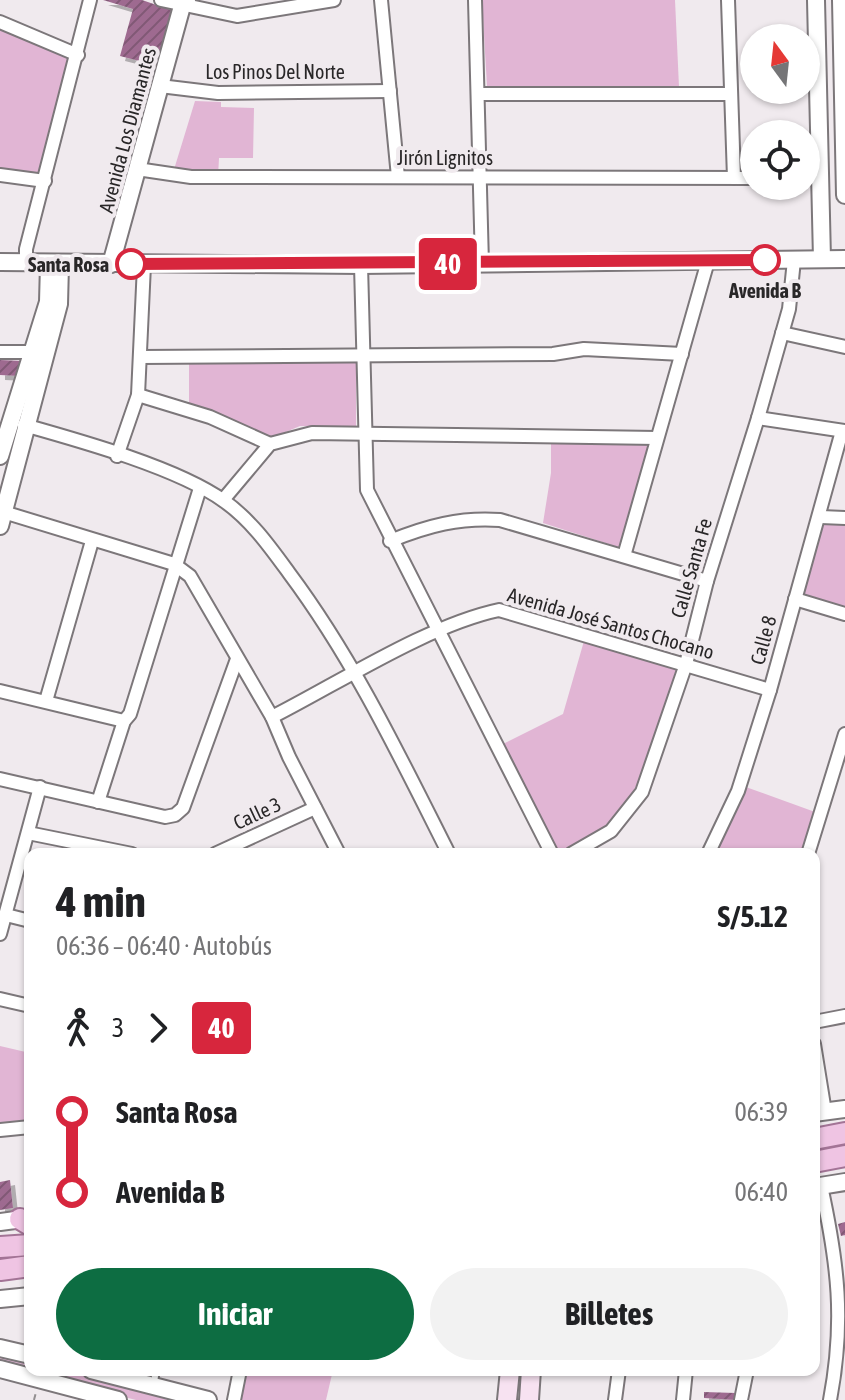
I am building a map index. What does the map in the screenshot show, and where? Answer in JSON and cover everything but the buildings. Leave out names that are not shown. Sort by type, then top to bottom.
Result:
[{"type":"main road","points":[[820,1138],[845,1133]]},
{"type":"main road","points":[[820,1161],[845,1156]]},
{"type":"main road","points":[[15,1246],[13,1262],[16,1268]]},
{"type":"main road","points":[[507,1400],[509,1376]]},
{"type":"main road","points":[[529,1400],[531,1376]]},
{"type":"street","points":[[26,263],[26,249],[90,0]]},
{"type":"street","points":[[161,0],[183,2],[237,16],[334,0]]},
{"type":"street","points":[[381,0],[398,177]]},
{"type":"street","points":[[475,0],[482,264]]},
{"type":"street","points":[[728,0],[734,178]]},
{"type":"street","points":[[814,120],[816,0]]},
{"type":"street","points":[[841,0],[845,195]]},
{"type":"street","name":"Avenida Los Diamantes","points":[[111,264],[183,2]]},
{"type":"street","points":[[0,22],[78,55]]},
{"type":"street","name":"Los Pinos Del Norte","points":[[160,86],[218,93],[390,91]]},
{"type":"street","points":[[479,94],[731,94]]},
{"type":"street","name":"Jirón Lignitos","points":[[137,169],[191,177],[740,178]]},
{"type":"street","points":[[0,175],[45,181]]},
{"type":"street","points":[[816,200],[822,259]]},
{"type":"street","points":[[0,262],[54,265],[361,265],[845,259]]},
{"type":"street","name":"Calle Santa Fe","points":[[580,848],[620,823],[642,792],[686,664],[707,581],[758,418],[782,333],[793,283],[794,260]]},
{"type":"street","points":[[624,556],[708,261]]},
{"type":"street","points":[[54,265],[48,302],[31,352],[13,435],[1,516],[174,564],[190,576],[272,717],[336,848]]},
{"type":"street","points":[[0,456],[13,435],[59,304],[54,265]]},
{"type":"street","points":[[117,456],[138,395],[144,265]]},
{"type":"street","points":[[361,265],[367,490],[390,541],[440,630],[549,848]]},
{"type":"street","points":[[782,333],[845,347]]},
{"type":"street","points":[[140,357],[553,354],[584,349],[682,354]]},
{"type":"street","points":[[0,352],[31,352]]},
{"type":"street","points":[[138,395],[210,417],[270,444]]},
{"type":"street","points":[[758,418],[844,431]]},
{"type":"street","name":"Calle 8","points":[[711,848],[738,791],[844,431]]},
{"type":"street","points":[[223,500],[270,444],[312,433],[657,438]]},
{"type":"street","points":[[13,435],[117,456],[162,470],[223,500],[258,532],[327,624],[357,673],[446,848]]},
{"type":"street","points":[[98,802],[124,721],[130,714],[174,564],[196,510],[200,488]]},
{"type":"street","points":[[821,517],[845,518]]},
{"type":"street","points":[[390,541],[436,524],[476,518],[534,528],[707,581]]},
{"type":"street","points":[[46,701],[92,541]]},
{"type":"street","points":[[795,599],[845,614]]},
{"type":"street","name":"Avenida José Santos Chocano","points":[[272,717],[440,630],[474,615],[499,610],[770,690]]},
{"type":"street","points":[[0,779],[165,817],[175,815],[183,808],[237,659]]},
{"type":"street","points":[[0,691],[124,721]]},
{"type":"street","points":[[810,848],[845,734]]},
{"type":"street","points":[[0,934],[40,787]]},
{"type":"street","name":"Calle 3","points":[[228,848],[315,808]]},
{"type":"street","points":[[28,833],[102,848]]},
{"type":"street","points":[[6,915],[24,920]]},
{"type":"street","points":[[0,999],[24,1005]]},
{"type":"street","points":[[820,1021],[845,1016]]},
{"type":"street","points":[[820,1113],[845,1109]]},
{"type":"street","points":[[0,1130],[24,1128]]},
{"type":"street","points":[[820,1186],[845,1182]]},
{"type":"street","points":[[820,1198],[843,1278],[841,1363],[830,1400]]},
{"type":"street","points":[[0,1299],[24,1297]]},
{"type":"street","points":[[0,1348],[24,1354]]},
{"type":"street","points":[[0,1369],[24,1375]]},
{"type":"street","points":[[27,1376],[118,1400]]},
{"type":"street","points":[[234,1400],[239,1376]]},
{"type":"street","points":[[615,1400],[618,1376]]},
{"type":"street","points":[[683,1400],[685,1376]]},
{"type":"street","points":[[741,1400],[746,1376]]},
{"type":"street","points":[[154,1378],[208,1400]]},
{"type":"shaded area","points":[[482,0],[675,0],[679,87],[487,86]]},
{"type":"shaded area","points":[[0,27],[72,57],[41,175],[0,170]]},
{"type":"shaded area","points":[[195,101],[221,102],[221,107],[254,108],[253,158],[219,158],[218,177],[172,176]]},
{"type":"shaded area","points":[[356,359],[356,426],[300,426],[269,439],[189,406],[189,362]]},
{"type":"shaded area","points":[[551,441],[651,443],[621,548],[543,523],[551,473]]},
{"type":"shaded area","points":[[823,521],[845,521],[845,608],[801,595]]},
{"type":"shaded area","points":[[584,641],[677,666],[651,751],[626,803],[608,825],[585,842],[571,848],[554,848],[501,745],[563,714]]},
{"type":"shaded area","points":[[743,786],[815,812],[805,848],[716,848]]},
{"type":"shaded area","points":[[0,1046],[24,1052],[24,1122],[0,1124]]},
{"type":"shaded area","points":[[0,1353],[24,1359],[24,1371],[0,1365]]},
{"type":"shaded area","points":[[43,1376],[87,1376],[179,1400],[136,1400]]},
{"type":"shaded area","points":[[244,1376],[332,1376],[326,1400],[238,1400]]},
{"type":"bus line","name":"40","points":[[131,264],[391,265],[765,260]]},
{"type":"place","name":"Avenida B","points":[[765,260]]},
{"type":"place","name":"Santa Rosa","points":[[131,264]]}]
